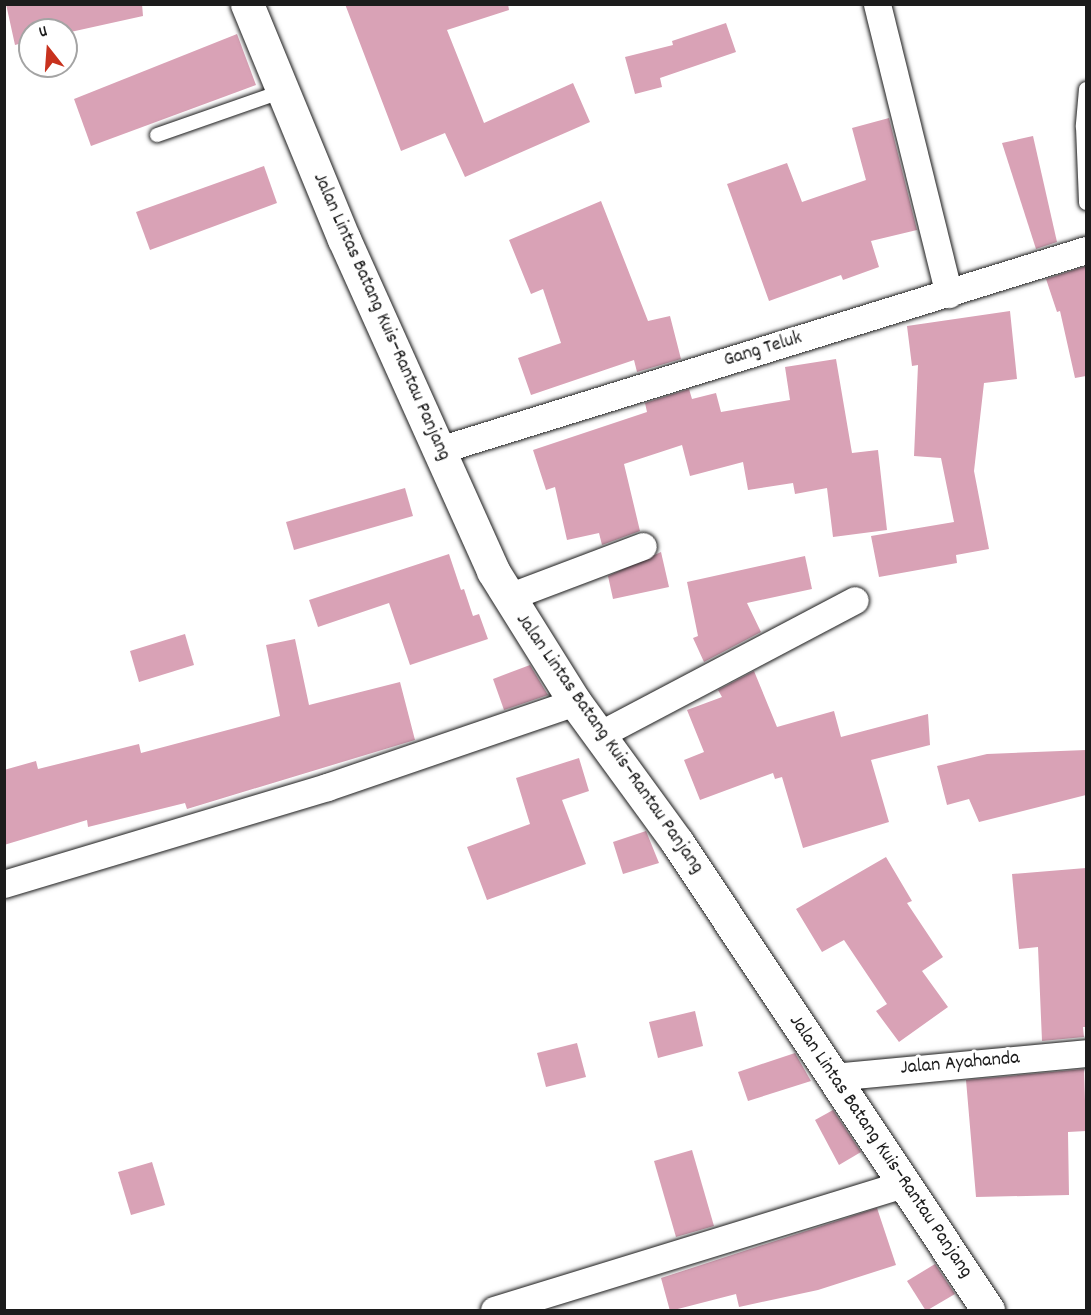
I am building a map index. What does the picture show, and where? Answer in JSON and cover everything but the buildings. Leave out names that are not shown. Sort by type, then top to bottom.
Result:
[{"type":"main road","name":"Jalan Lintas Batang Kuis–Rantau Panjang","points":[[247,4],[285,90],[349,250],[508,597],[575,702],[677,842],[988,1311]]},
{"type":"street","points":[[877,4],[949,294]]},
{"type":"street","name":"Gang Teluk","points":[[439,450],[1086,250]]},
{"type":"street","points":[[508,597],[644,546]]},
{"type":"street","points":[[599,735],[855,600]]},
{"type":"street","points":[[4,884],[327,787],[575,702]]},
{"type":"street","name":"Jalan Ayahanda","points":[[833,1077],[1086,1053]]},
{"type":"street","points":[[494,1311],[903,1184]]},
{"type":"lane","points":[[157,135],[285,90]]},
{"type":"lane","points":[[1086,90],[1083,127],[1086,203]]}]
